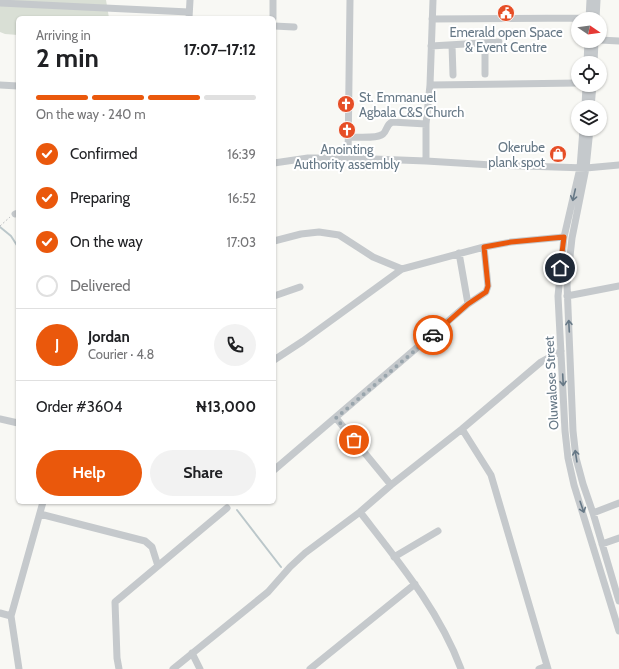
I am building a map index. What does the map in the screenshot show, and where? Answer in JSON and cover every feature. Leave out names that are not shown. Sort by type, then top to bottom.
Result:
[{"type":"street","points":[[0,3],[189,15],[190,0]]},
{"type":"street","points":[[273,0],[273,16]]},
{"type":"street","points":[[348,158],[350,0]]},
{"type":"street","points":[[426,161],[426,124],[430,85],[433,0]]},
{"type":"street","points":[[590,0],[591,12]]},
{"type":"street","points":[[594,12],[597,0]]},
{"type":"street","points":[[432,19],[571,19]]},
{"type":"street","points":[[276,26],[294,27]]},
{"type":"street","points":[[607,40],[619,41]]},
{"type":"street","points":[[431,46],[499,42]]},
{"type":"street","points":[[485,74],[486,43]]},
{"type":"street","points":[[452,45],[453,75]]},
{"type":"street","points":[[430,85],[571,83]]},
{"type":"street","points":[[0,85],[16,86]]},
{"type":"street","points":[[348,137],[381,136],[384,134],[389,123],[392,122],[426,124]]},
{"type":"street","name":"Oluwalose Street","points":[[583,136],[583,168],[564,237],[558,296],[565,431],[568,458],[574,486],[619,630]]},
{"type":"street","name":"Oluwalose Street","points":[[589,136],[572,238],[567,284],[573,431],[576,458],[583,484],[618,598]]},
{"type":"street","points":[[276,163],[308,158],[348,158],[583,168],[619,165]]},
{"type":"street","points":[[276,240],[301,234],[319,232],[339,234],[373,257],[402,269]]},
{"type":"street","points":[[276,359],[303,341],[402,269],[484,247],[511,242],[564,237]]},
{"type":"street","points":[[276,468],[468,304],[486,292],[488,289],[484,247]]},
{"type":"street","points":[[459,253],[468,304]]},
{"type":"street","points":[[567,296],[619,286]]},
{"type":"street","points":[[276,295],[300,287]]},
{"type":"street","points":[[173,669],[268,592],[290,567],[305,553],[360,512],[462,430],[541,362],[561,352]]},
{"type":"street","points":[[336,418],[392,485]]},
{"type":"street","points":[[0,419],[16,423]]},
{"type":"street","points":[[462,430],[491,475],[547,667],[539,669]]},
{"type":"street","points":[[593,513],[619,503]]},
{"type":"street","points":[[20,669],[11,616],[42,504]]},
{"type":"street","points":[[119,669],[115,602],[227,508]]},
{"type":"street","points":[[360,512],[415,584],[443,632],[461,669]]},
{"type":"street","points":[[40,514],[145,541],[152,547],[158,566]]},
{"type":"street","points":[[394,556],[438,531]]},
{"type":"street","points":[[602,544],[619,538]]},
{"type":"street","points":[[602,575],[610,573]]},
{"type":"street","points":[[310,669],[415,584]]},
{"type":"street","points":[[0,613],[11,616]]},
{"type":"street","points":[[192,653],[200,669]]},
{"type":"path","points":[[0,225],[16,214]]},
{"type":"shaded area","points":[[0,0],[106,0],[109,16],[16,16],[16,35],[0,32]]},
{"type":"waterway","points":[[0,227],[11,236],[16,244]]},
{"type":"waterway","points":[[237,510],[281,567]]},
{"type":"way so far","points":[[354,440],[336,418],[433,335]]},
{"type":"place","name":"Emerald open Space & Event Centre","points":[[506,13]]},
{"type":"place","name":"St. Emmanuel Agbala C&S Church","points":[[346,104]]},
{"type":"place","name":"Anointing Authority assembly","points":[[347,130]]},
{"type":"place","name":"Okerube plank spot","points":[[558,154]]},
{"type":"route","points":[[433,335],[468,304],[488,289],[484,247],[511,242],[564,237],[560,268]]}]
